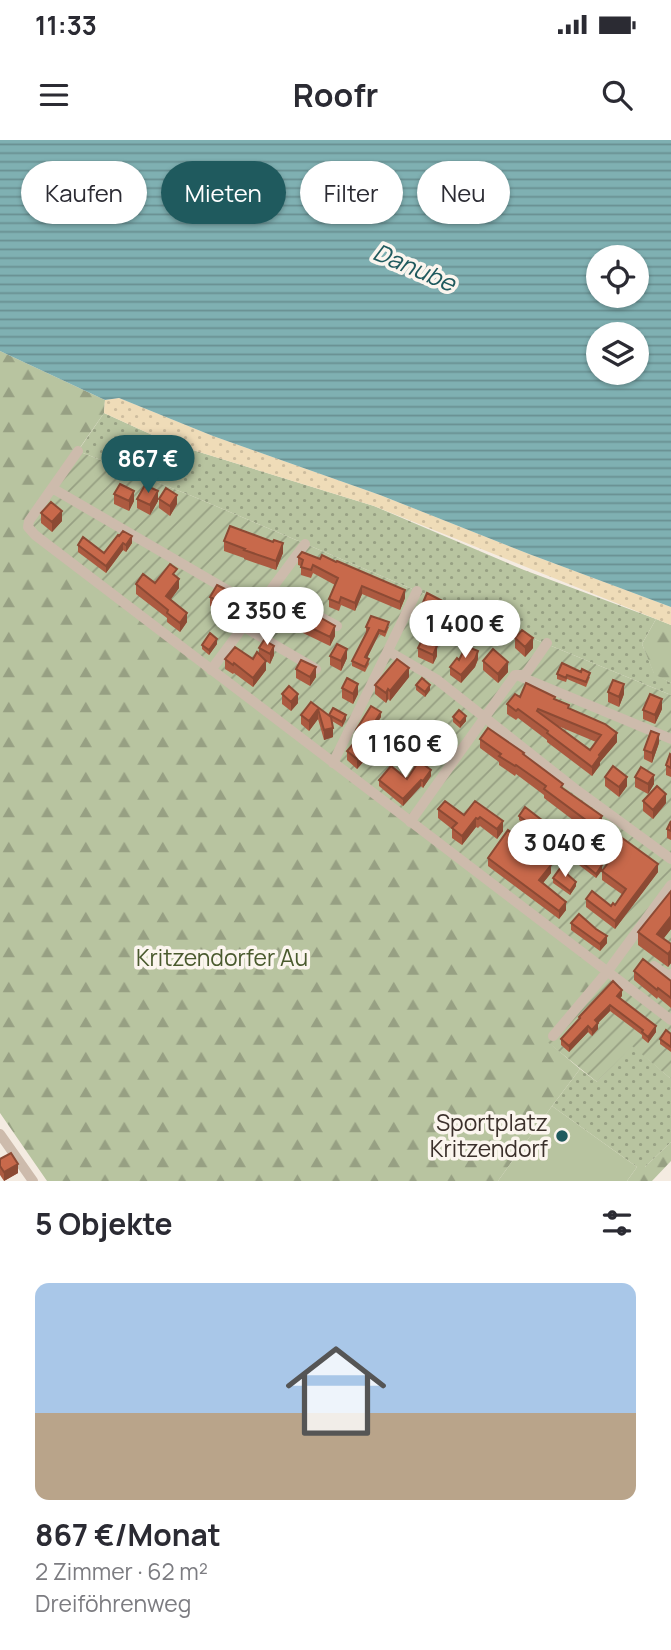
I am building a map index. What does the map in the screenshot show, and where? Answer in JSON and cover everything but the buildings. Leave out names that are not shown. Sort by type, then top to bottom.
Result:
[{"type":"street","points":[[78,451],[29,521],[28,527],[35,535],[671,1020]]},
{"type":"street","points":[[52,488],[258,608]]},
{"type":"street","points":[[211,670],[305,544]]},
{"type":"street","points":[[271,591],[337,626]]},
{"type":"street","points":[[333,763],[417,591]]},
{"type":"street","points":[[244,627],[316,669]]},
{"type":"street","points":[[515,675],[525,675],[547,643]]},
{"type":"street","points":[[388,651],[436,679],[574,788],[671,859]]},
{"type":"street","points":[[410,822],[515,675]]},
{"type":"street","points":[[515,675],[671,739]]},
{"type":"street","points":[[553,1035],[607,972],[671,885]]},
{"type":"street","points":[[654,966],[667,975],[671,974]]},
{"type":"street","points":[[0,1133],[33,1181]]},
{"type":"green space","name":"Kritzendorfer Au","points":[[0,351],[105,400],[104,413],[29,521],[607,972],[546,1040],[580,1069],[498,1181],[47,1181],[0,1113]]},
{"type":"green space","points":[[104,413],[170,443],[374,506],[524,570],[656,619],[642,644],[654,673],[671,683],[671,695],[78,451]]},
{"type":"green space","points":[[78,451],[671,695],[671,1079],[632,1046],[597,1082],[545,1040],[607,973],[35,535],[29,521]]},
{"type":"green space","points":[[656,619],[671,625],[671,683],[654,674],[642,644]]},
{"type":"green space","points":[[632,1045],[671,1079],[671,1142],[645,1167],[637,1167],[552,1106],[580,1069],[597,1082]]},
{"type":"green space","name":"Sportplatz Kritzendorf","points":[[552,1106],[637,1167],[627,1181],[498,1181]]},
{"type":"green space","points":[[671,1142],[671,1161],[652,1181],[627,1181],[637,1167],[645,1167]]},
{"type":"sand","points":[[119,398],[213,436],[380,495],[671,607],[671,625],[374,506],[170,443],[104,413],[105,400]]},
{"type":"water","name":"Danube","points":[[0,140],[671,140],[671,607],[380,495],[213,436],[119,398],[105,400],[0,351]]},
{"type":"place","name":"Sportplatz Kritzendorf","points":[[562,1136]]}]
